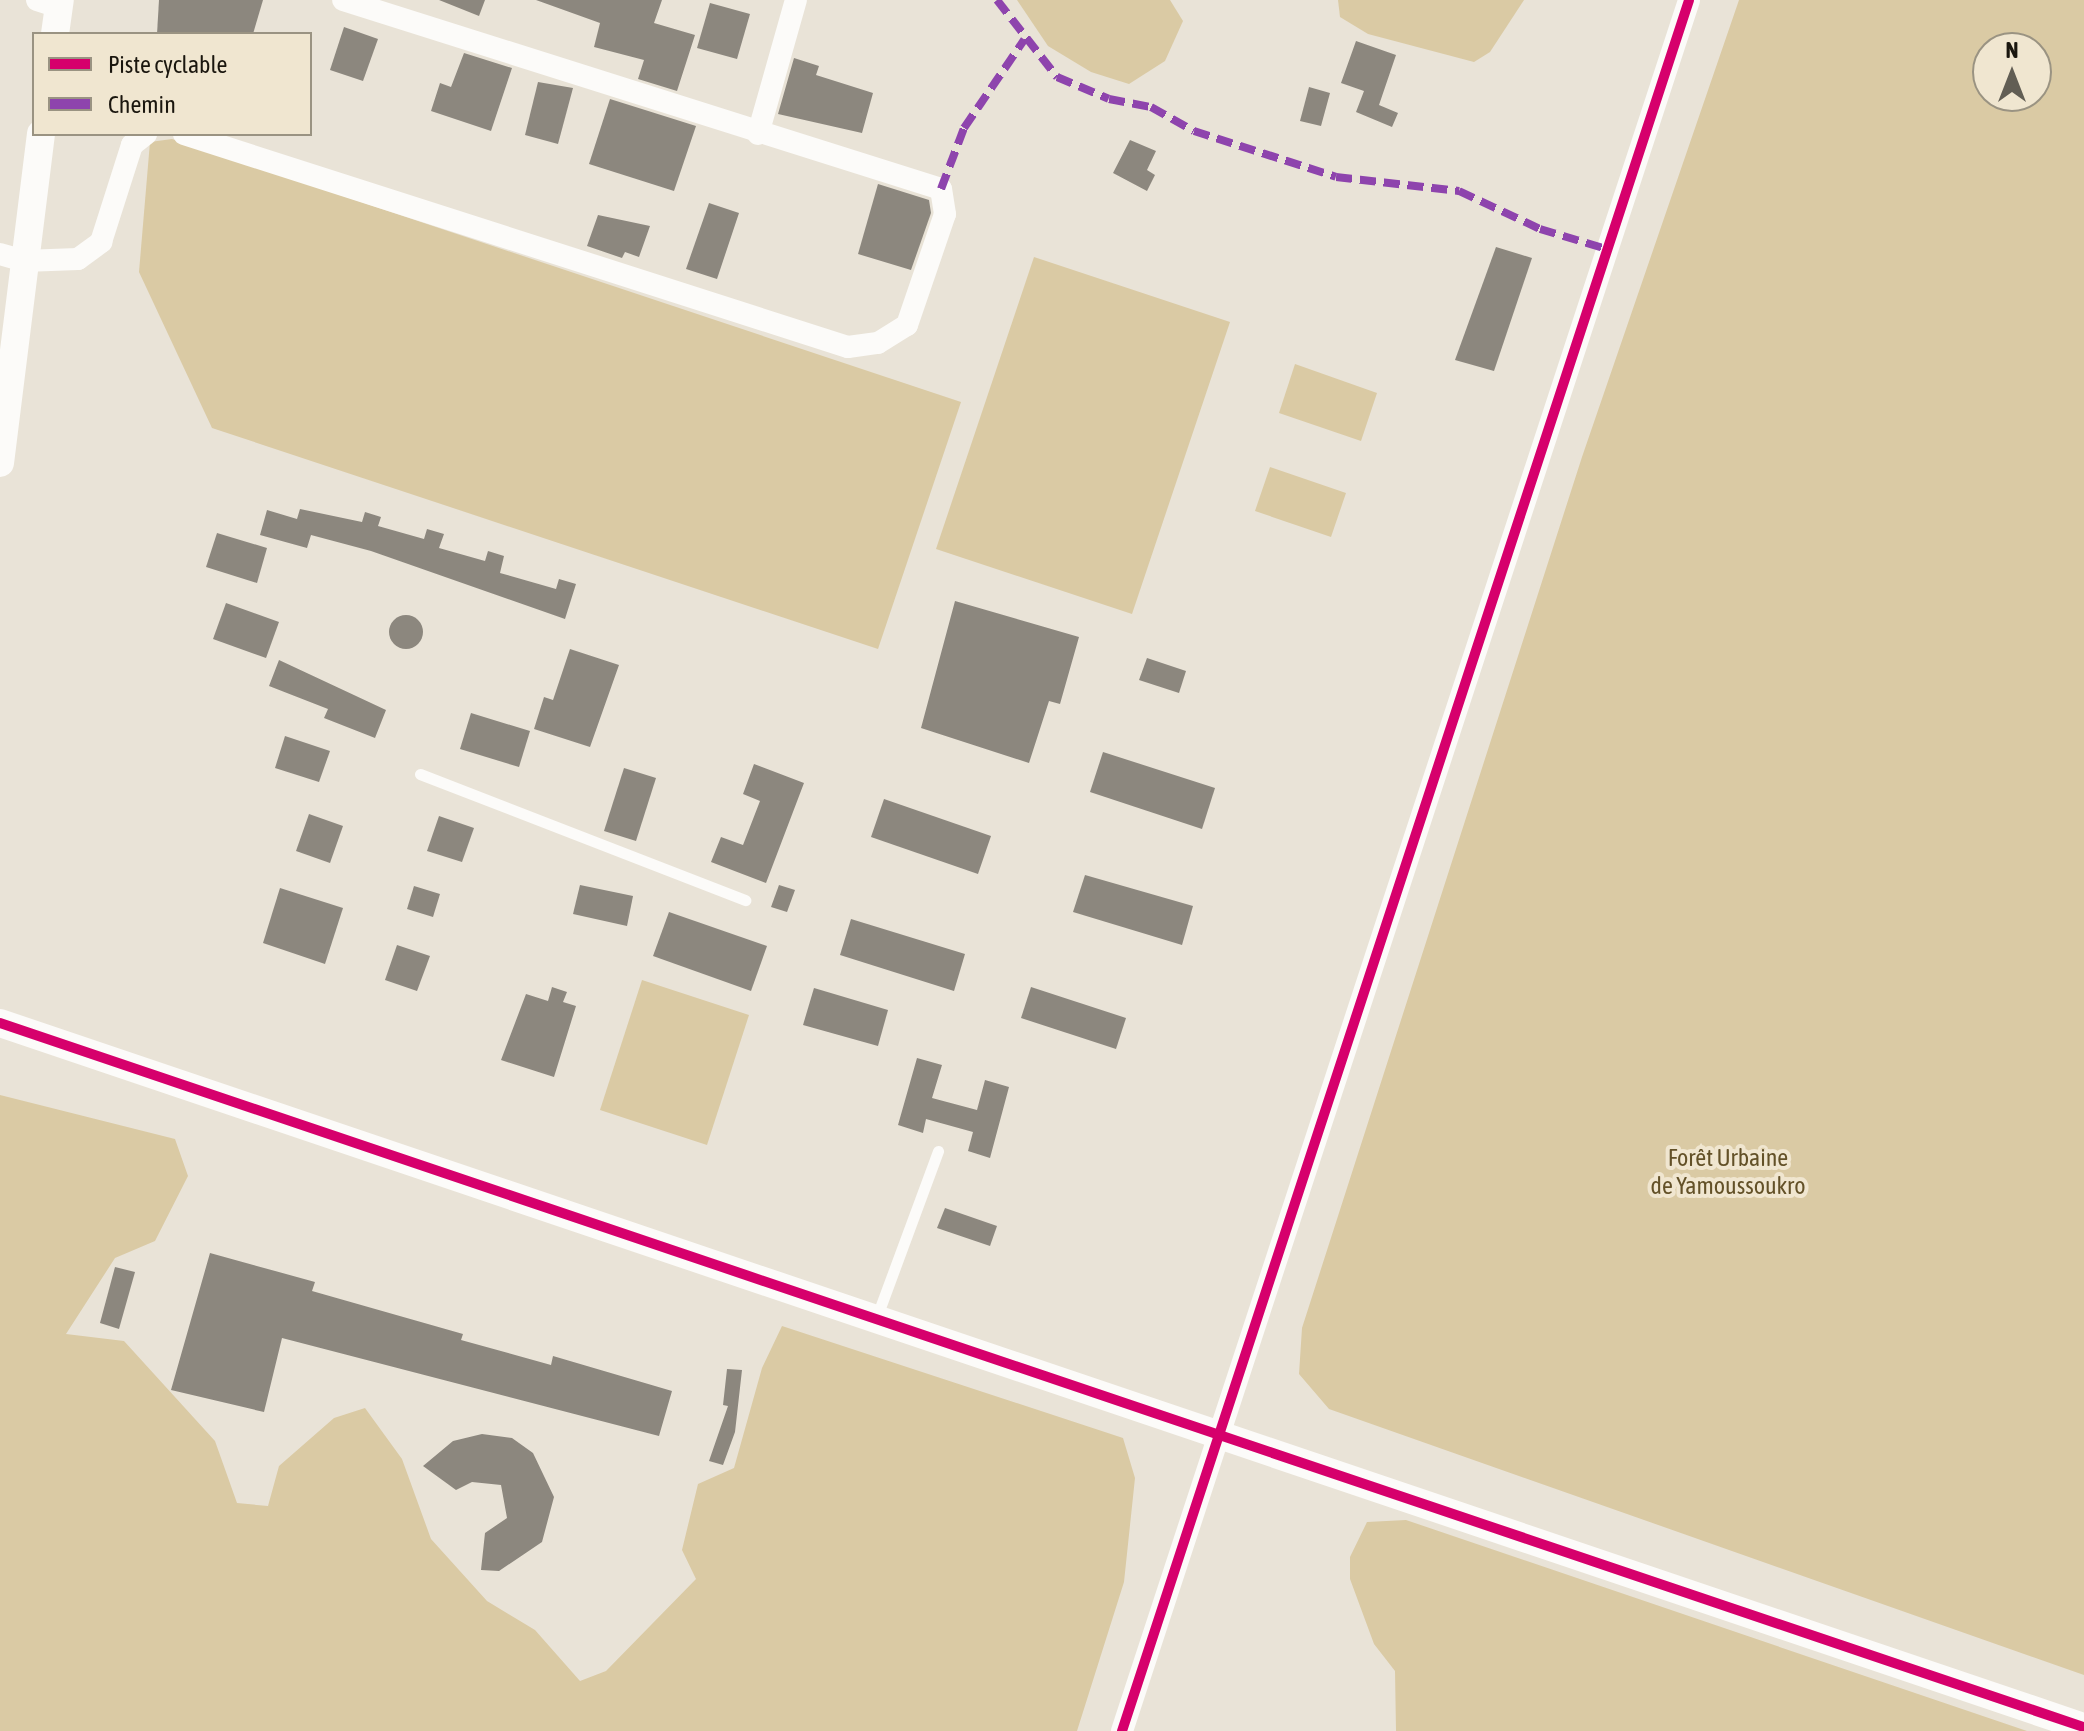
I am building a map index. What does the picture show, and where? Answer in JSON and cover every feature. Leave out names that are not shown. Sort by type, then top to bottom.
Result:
[{"type":"street","points":[[190,136],[848,347],[878,343],[907,325],[945,214],[941,189],[758,134],[343,0]]},
{"type":"street","points":[[758,134],[796,0]]},
{"type":"street","points":[[1122,1731],[1689,0]]},
{"type":"street","points":[[0,463],[12,257],[41,136]]},
{"type":"street","points":[[12,257],[78,259],[101,242],[132,145],[143,136]]},
{"type":"street","points":[[0,1023],[877,1316],[2084,1727]]},
{"type":"lane","points":[[420,774],[745,900]]},
{"type":"lane","points":[[877,1316],[938,1151]]},
{"type":"green space","points":[[1017,0],[1170,0],[1183,21],[1165,61],[1129,84],[1091,72],[1048,46]]},
{"type":"green space","points":[[1338,0],[1524,0],[1490,52],[1474,62],[1368,34],[1340,17]]},
{"type":"green space","name":"Forêt Urbaine de Yamoussoukro","points":[[1739,0],[2084,0],[2084,1675],[1329,1409],[1299,1374],[1302,1328],[1582,457]]},
{"type":"green space","points":[[172,139],[961,402],[878,649],[212,428],[139,272],[150,142]]},
{"type":"green space","points":[[1034,257],[1230,322],[1132,614],[936,549]]},
{"type":"green space","points":[[1295,364],[1377,393],[1361,441],[1279,413]]},
{"type":"green space","points":[[1270,467],[1346,493],[1331,537],[1255,511]]},
{"type":"green space","points":[[642,980],[749,1015],[707,1145],[600,1110]]},
{"type":"green space","points":[[0,1095],[175,1139],[188,1176],[155,1241],[115,1258],[66,1334],[124,1341],[215,1441],[237,1503],[268,1506],[279,1466],[334,1418],[365,1408],[402,1459],[431,1539],[487,1601],[535,1630],[580,1681],[606,1671],[696,1579],[682,1550],[698,1484],[734,1468],[762,1368],[782,1326],[1123,1438],[1135,1478],[1124,1582],[1077,1731],[0,1731]]},
{"type":"green space","points":[[1406,1520],[2027,1731],[1396,1731],[1395,1671],[1374,1644],[1350,1579],[1350,1557],[1367,1522]]},
{"type":"building","points":[[159,0],[263,0],[254,32],[157,32]]},
{"type":"building","points":[[439,0],[485,0],[479,16]]},
{"type":"building","points":[[536,0],[662,0],[654,23],[695,35],[677,91],[638,79],[644,60],[594,47],[600,23]]},
{"type":"building","points":[[710,3],[750,14],[737,59],[697,48]]},
{"type":"building","points":[[344,27],[378,39],[363,81],[330,70]]},
{"type":"building","points":[[1356,41],[1396,55],[1379,105],[1398,113],[1392,127],[1356,112],[1364,91],[1341,83]]},
{"type":"building","points":[[464,53],[512,68],[491,131],[431,111],[440,83],[451,87]]},
{"type":"building","points":[[794,58],[819,66],[816,75],[873,93],[862,133],[778,114]]},
{"type":"building","points":[[538,82],[573,88],[558,144],[525,135]]},
{"type":"building","points":[[1309,87],[1330,93],[1321,126],[1300,121]]},
{"type":"building","points":[[610,99],[696,126],[674,191],[589,164]]},
{"type":"building","points":[[1130,140],[1156,151],[1147,170],[1155,175],[1147,191],[1113,173]]},
{"type":"building","points":[[878,184],[929,200],[931,213],[911,270],[858,254]]},
{"type":"building","points":[[709,203],[739,213],[717,279],[686,269]]},
{"type":"building","points":[[598,215],[650,226],[639,257],[625,252],[622,258],[587,246]]},
{"type":"building","points":[[1496,247],[1532,258],[1494,371],[1455,360]]},
{"type":"building","points":[[300,509],[362,522],[365,512],[381,517],[378,526],[424,539],[427,529],[444,534],[439,548],[485,561],[488,551],[504,556],[500,573],[556,589],[559,579],[576,584],[565,619],[371,551],[311,535],[307,548],[260,535],[267,510],[297,519]]},
{"type":"building","points":[[217,533],[267,548],[257,583],[206,567]]},
{"type":"building","points":[[955,601],[1079,637],[1060,704],[1049,701],[1029,763],[921,728]]},
{"type":"building","points":[[226,603],[279,622],[266,658],[213,639]]},
{"type":"building","points":[[406,615],[418,620],[423,632],[418,644],[406,649],[394,644],[389,632],[394,620]]},
{"type":"building","points":[[570,649],[619,665],[590,747],[534,729],[544,697],[553,700]]},
{"type":"building","points":[[1147,658],[1186,671],[1179,693],[1139,680]]},
{"type":"building","points":[[279,660],[386,710],[375,738],[324,718],[328,709],[269,686]]},
{"type":"building","points":[[471,713],[530,731],[519,767],[460,749]]},
{"type":"building","points":[[285,736],[330,751],[319,782],[275,768]]},
{"type":"building","points":[[1103,752],[1215,788],[1202,829],[1090,792]]},
{"type":"building","points":[[754,764],[804,783],[766,883],[711,862],[721,837],[743,845],[760,801],[743,794]]},
{"type":"building","points":[[624,768],[656,778],[636,841],[604,831]]},
{"type":"building","points":[[884,799],[991,836],[978,874],[871,837]]},
{"type":"building","points":[[309,814],[343,826],[330,863],[296,851]]},
{"type":"building","points":[[439,816],[474,828],[462,862],[427,851]]},
{"type":"building","points":[[1085,875],[1193,906],[1182,945],[1073,912]]},
{"type":"building","points":[[580,885],[633,896],[627,926],[573,914]]},
{"type":"building","points":[[779,885],[795,890],[787,912],[771,907]]},
{"type":"building","points":[[414,886],[440,894],[433,917],[407,909]]},
{"type":"building","points":[[280,888],[343,908],[325,964],[263,943]]},
{"type":"building","points":[[669,912],[767,946],[751,991],[653,956]]},
{"type":"building","points":[[851,919],[965,954],[954,991],[840,955]]},
{"type":"building","points":[[397,945],[430,956],[417,991],[385,980]]},
{"type":"building","points":[[552,987],[567,992],[563,1002],[576,1006],[554,1077],[501,1060],[526,994],[548,1001]]},
{"type":"building","points":[[1031,987],[1126,1018],[1116,1049],[1021,1018]]},
{"type":"building","points":[[814,988],[888,1010],[878,1046],[803,1025]]},
{"type":"building","points":[[917,1058],[942,1065],[932,1098],[977,1110],[985,1080],[1009,1087],[990,1158],[968,1151],[973,1132],[926,1119],[923,1133],[898,1125]]},
{"type":"building","points":[[945,1208],[997,1226],[990,1246],[937,1228]]},
{"type":"building","points":[[210,1253],[315,1282],[312,1291],[463,1334],[461,1340],[551,1365],[553,1356],[672,1391],[659,1436],[282,1338],[264,1412],[171,1390]]},
{"type":"building","points":[[115,1267],[135,1272],[119,1329],[100,1323]]},
{"type":"building","points":[[727,1369],[742,1370],[735,1432],[723,1465],[709,1461],[728,1406],[723,1405]]},
{"type":"building","points":[[482,1434],[512,1438],[533,1453],[554,1497],[542,1542],[499,1571],[481,1570],[485,1533],[507,1518],[501,1485],[472,1482],[456,1490],[423,1466],[453,1441]]},
{"type":"marked path","points":[[997,0],[1057,77],[1109,99],[1151,107],[1194,131],[1336,177],[1459,191],[1540,229],[1610,250]]},
{"type":"marked path","points":[[941,189],[964,128],[1024,40]]},
{"type":"cycle path","points":[[1122,1731],[1689,0]]},
{"type":"cycle path","points":[[0,1023],[2084,1727]]}]
